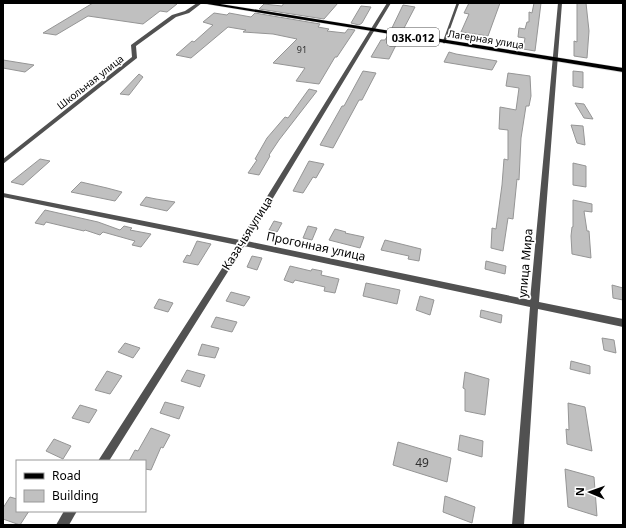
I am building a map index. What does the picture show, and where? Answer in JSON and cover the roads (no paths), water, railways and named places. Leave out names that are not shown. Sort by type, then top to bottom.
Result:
[{"type":"main road","name":"Лагерная улица","points":[[204,3],[371,31],[623,70]]},
{"type":"street","name":"Школьная улица","points":[[3,162],[135,57],[133,46],[174,16],[187,12],[200,3]]},
{"type":"street","name":"Казачья улица","points":[[104,460],[242,243],[389,3]]},
{"type":"street","name":"улица Мира","points":[[518,525],[534,305],[560,3]]},
{"type":"street","name":"Прогонная улица","points":[[3,195],[242,243],[623,323]]},
{"type":"street","points":[[62,525],[70,512]]},
{"type":"lane","points":[[444,42],[458,3]]}]
